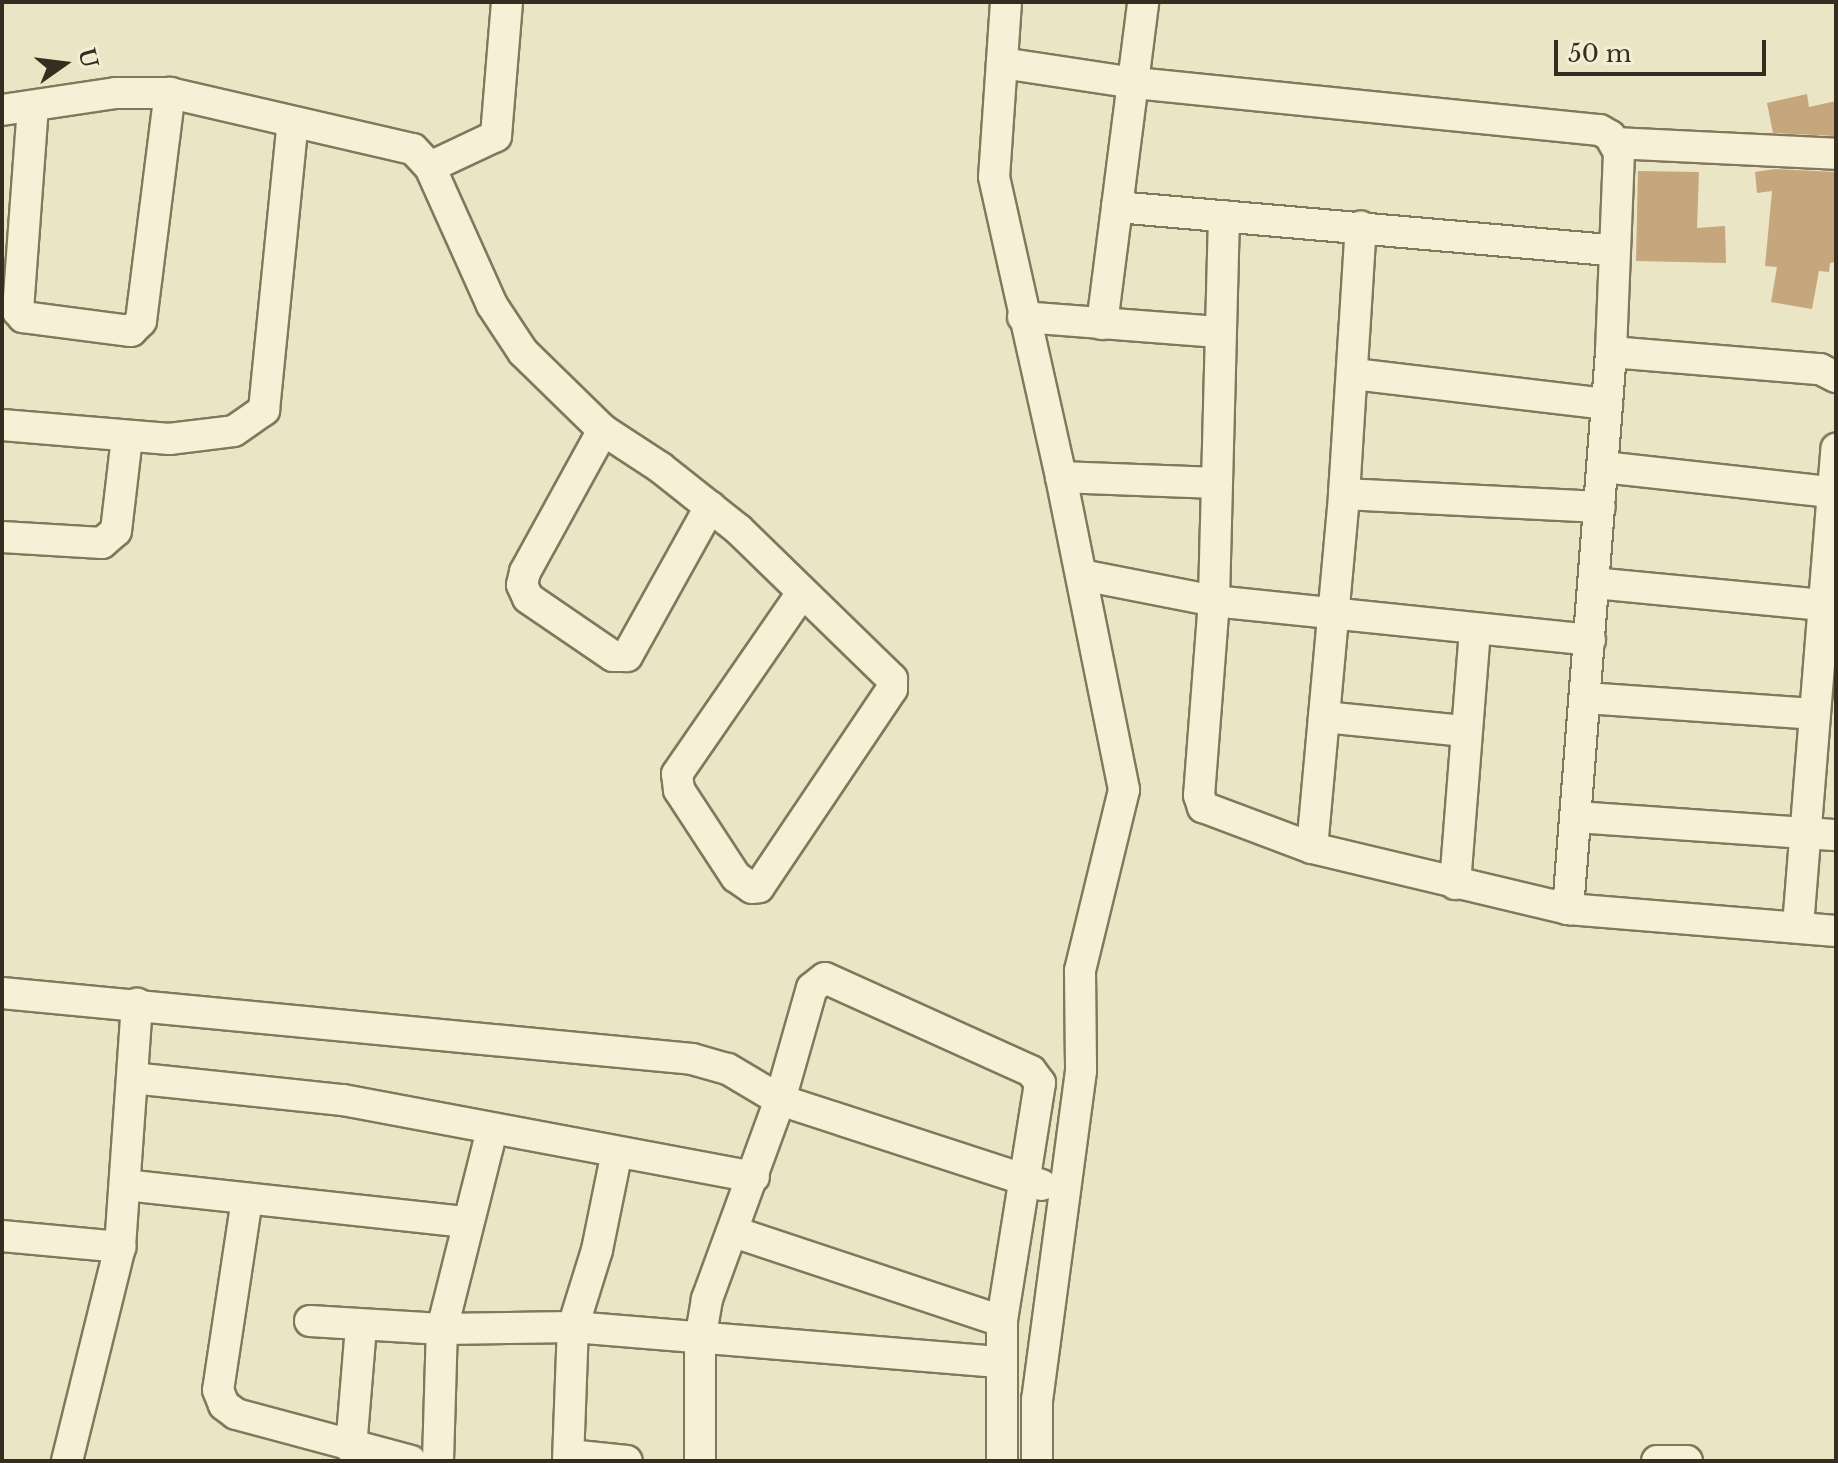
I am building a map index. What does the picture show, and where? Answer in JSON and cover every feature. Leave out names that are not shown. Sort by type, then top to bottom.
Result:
[{"type":"street","points":[[437,164],[473,151],[496,136],[507,2]]},
{"type":"street","points":[[1006,2],[994,177],[1082,575],[1124,790],[1086,932],[1080,971],[1081,1071],[1037,1399],[1037,1461]]},
{"type":"street","points":[[1102,324],[1143,2]]},
{"type":"street","points":[[1002,63],[1135,83],[1600,130],[1614,143],[1619,152],[1611,352],[1568,909]]},
{"type":"street","points":[[2,110],[116,93],[170,93],[413,149],[437,164],[492,305],[523,352],[603,430],[710,507],[802,593],[893,683],[759,887],[752,888],[736,877],[679,790],[677,774],[802,593]]},
{"type":"street","points":[[33,106],[18,311],[23,317],[131,331],[141,321],[170,93]]},
{"type":"street","points":[[2,425],[169,439],[234,431],[264,410],[293,122]]},
{"type":"street","points":[[1614,143],[1836,154]]},
{"type":"street","points":[[1117,207],[1613,250]]},
{"type":"street","points":[[1224,216],[1214,601],[1200,802],[1312,848],[1568,909],[1836,931]]},
{"type":"street","points":[[1312,848],[1354,374],[1361,227]]},
{"type":"street","points":[[1023,317],[1219,332]]},
{"type":"street","points":[[1611,352],[1820,369],[1836,377]]},
{"type":"street","points":[[1354,374],[1607,404]]},
{"type":"street","points":[[603,430],[525,572],[522,585],[528,598],[613,656],[627,656],[710,507]]},
{"type":"street","points":[[2,537],[102,543],[116,531],[127,437]]},
{"type":"street","points":[[1798,926],[1821,833],[1812,714],[1836,449]]},
{"type":"street","points":[[1603,467],[1831,492]]},
{"type":"street","points":[[1061,477],[1215,483]]},
{"type":"street","points":[[1344,494],[1600,507]]},
{"type":"street","points":[[1082,575],[1214,601],[1590,640]]},
{"type":"street","points":[[1594,583],[1821,605]]},
{"type":"street","points":[[1455,884],[1475,629]]},
{"type":"street","points":[[1586,698],[1812,714]]},
{"type":"street","points":[[1324,717],[1465,731]]},
{"type":"street","points":[[1577,817],[1821,833]]},
{"type":"street","points":[[700,1461],[700,1340],[707,1299],[780,1100],[812,988],[825,978],[1036,1075],[1040,1083],[1002,1321],[1002,1461]]},
{"type":"street","points":[[2,993],[692,1059],[728,1069],[780,1100],[1023,1181],[1063,1189]]},
{"type":"street","points":[[67,1461],[120,1247],[137,1004]]},
{"type":"street","points":[[132,1078],[343,1100],[754,1177]]},
{"type":"street","points":[[438,1461],[442,1329],[465,1222],[492,1130]]},
{"type":"street","points":[[617,1152],[597,1250],[573,1327],[569,1458],[627,1461]]},
{"type":"street","points":[[125,1185],[465,1222]]},
{"type":"street","points":[[247,1199],[220,1399],[230,1412],[351,1448],[411,1461]]},
{"type":"street","points":[[734,1232],[1002,1321]]},
{"type":"street","points":[[2,1236],[120,1247]]},
{"type":"street","points":[[310,1321],[361,1327],[442,1329],[573,1327],[700,1340],[1002,1362]]},
{"type":"street","points":[[351,1448],[361,1327]]},
{"type":"street","points":[[1657,1461],[1687,1461]]},
{"type":"building","points":[[1807,94],[1809,107],[1836,101],[1836,136],[1773,133],[1767,103]]},
{"type":"building","points":[[1775,169],[1836,172],[1836,262],[1830,263],[1829,272],[1819,271],[1812,309],[1771,302],[1777,267],[1765,266],[1772,191],[1757,193],[1755,172]]},
{"type":"building","points":[[1638,171],[1699,172],[1697,228],[1725,226],[1726,263],[1636,261]]}]
